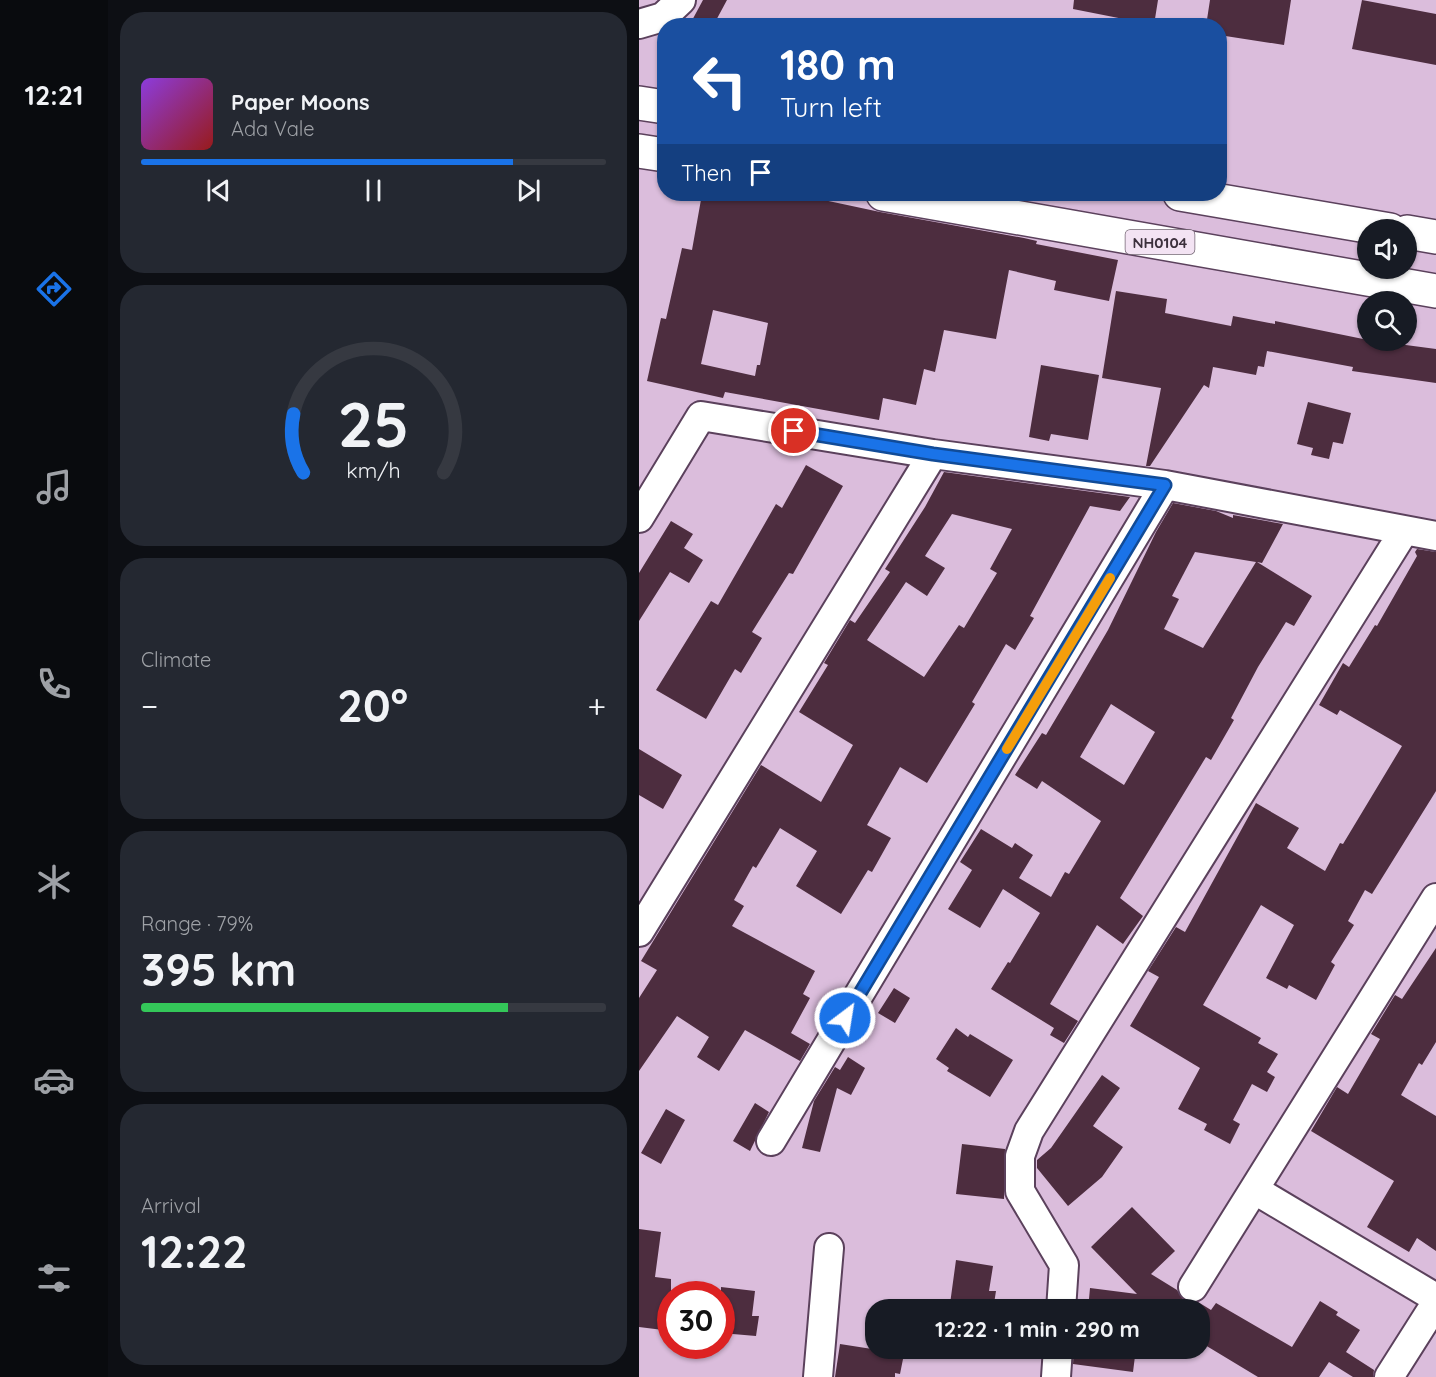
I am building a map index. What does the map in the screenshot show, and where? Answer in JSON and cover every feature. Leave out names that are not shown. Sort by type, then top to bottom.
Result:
[{"type":"highway","points":[[639,103],[657,106]]},
{"type":"highway","points":[[639,151],[657,154]]},
{"type":"highway","name":"NH0104","points":[[923,201],[1436,291]]},
{"type":"highway","points":[[1221,201],[1357,224]]},
{"type":"highway","points":[[1417,234],[1436,237]]},
{"type":"street","points":[[660,18],[681,0]]},
{"type":"street","points":[[639,24],[657,19]]},
{"type":"street","points":[[639,518],[701,416],[933,454],[1165,485],[1436,536]]},
{"type":"street","points":[[639,932],[933,454]]},
{"type":"street","points":[[771,1142],[1165,485]]},
{"type":"street","points":[[1062,1299],[1064,1265],[1020,1191],[1020,1156],[1029,1131],[1404,531]]},
{"type":"street","points":[[1193,1287],[1436,898]]},
{"type":"street","points":[[1255,1190],[1436,1298]]},
{"type":"street","points":[[818,1377],[829,1248]]},
{"type":"street","points":[[1389,1377],[1436,1303]]},
{"type":"street","points":[[1056,1377],[1057,1359]]},
{"type":"building","points":[[703,0],[727,0],[717,18],[693,18]]},
{"type":"building","points":[[1074,0],[1158,0],[1155,18],[1119,18],[1073,9]]},
{"type":"building","points":[[1210,0],[1291,0],[1284,45],[1227,36],[1227,18],[1207,18]]},
{"type":"building","points":[[1362,0],[1436,14],[1436,65],[1352,49]]},
{"type":"building","points":[[701,201],[828,201],[1024,238],[1037,241],[1036,244],[1118,260],[1109,301],[1054,290],[1056,281],[1009,270],[996,339],[944,330],[935,372],[924,369],[916,405],[883,398],[879,420],[725,392],[723,398],[647,381],[661,318],[666,319],[682,248],[692,250]],"holes":[[[713,310],[768,323],[760,365],[757,365],[755,376],[701,364]]]},
{"type":"building","points":[[1116,291],[1167,299],[1165,313],[1231,326],[1233,316],[1275,324],[1275,321],[1357,338],[1357,351],[1417,351],[1417,346],[1436,349],[1436,383],[1352,371],[1353,367],[1267,351],[1264,367],[1258,366],[1256,375],[1213,367],[1209,388],[1204,385],[1150,466],[1146,466],[1161,388],[1102,378]]},
{"type":"building","points":[[1041,365],[1099,375],[1088,440],[1051,434],[1049,441],[1029,437]]},
{"type":"building","points":[[1308,402],[1351,413],[1343,444],[1333,442],[1329,459],[1311,455],[1313,448],[1297,444]]},
{"type":"building","points":[[806,465],[843,486],[793,574],[789,573],[752,632],[762,638],[741,673],[735,669],[706,719],[656,690],[711,601],[718,605],[776,504],[782,508]]},
{"type":"building","points":[[944,472],[1130,497],[1120,511],[1090,506],[1030,616],[1034,618],[1015,650],[1006,644],[972,702],[975,704],[927,783],[900,767],[867,825],[891,838],[872,872],[868,870],[841,914],[796,886],[817,851],[780,828],[756,868],[753,866],[734,900],[744,906],[732,926],[815,971],[803,994],[810,998],[791,1033],[810,1044],[800,1061],[745,1030],[719,1071],[697,1057],[709,1037],[677,1016],[639,1071],[639,998],[657,970],[641,961],[761,765],[821,802],[853,745],[799,712],[828,665],[824,663],[850,620],[855,623],[890,572],[885,569],[925,507]],"holes":[[[952,514],[1012,529],[990,569],[997,573],[964,628],[959,625],[924,677],[867,640],[906,582],[927,596],[945,568],[925,556]]]},
{"type":"building","points":[[1173,503],[1216,511],[1233,518],[1233,515],[1283,524],[1262,563],[1257,562],[1312,596],[1294,626],[1286,622],[1258,667],[1231,718],[1234,720],[1211,760],[1206,757],[1120,898],[1143,916],[1123,944],[1097,925],[1050,1004],[1078,1021],[1064,1043],[1050,1035],[1054,1028],[991,989],[1008,962],[1010,963],[1040,913],[1003,889],[980,928],[948,909],[972,870],[960,862],[981,829],[1012,848],[1015,843],[1033,855],[1019,878],[1051,897],[1065,872],[1069,874],[1101,821],[1042,781],[1037,789],[1015,775],[1042,733],[1046,735],[1108,630],[1156,532]],"holes":[[[1195,552],[1256,562],[1203,648],[1164,629],[1179,599],[1172,596]],[[1111,704],[1155,732],[1124,785],[1080,757]]]},
{"type":"building","points":[[671,521],[693,534],[684,548],[703,560],[689,583],[670,572],[639,621],[639,573]]},
{"type":"building","points":[[1417,549],[1436,552],[1436,791],[1372,894],[1365,890],[1348,921],[1354,925],[1331,962],[1335,965],[1316,1000],[1289,985],[1287,989],[1266,978],[1294,925],[1261,905],[1203,1005],[1261,1038],[1258,1043],[1278,1054],[1267,1072],[1275,1077],[1267,1092],[1252,1084],[1233,1120],[1240,1124],[1230,1144],[1204,1130],[1207,1124],[1178,1109],[1200,1068],[1130,1026],[1159,977],[1148,971],[1176,927],[1185,932],[1256,803],[1299,828],[1287,848],[1325,871],[1340,843],[1343,844],[1402,746],[1340,710],[1337,715],[1319,705],[1343,663],[1349,667],[1375,625],[1377,626],[1417,556],[1415,552]]},
{"type":"building","points":[[639,749],[682,775],[663,809],[639,795]]},
{"type":"building","points":[[1436,948],[1436,1042],[1422,1065],[1419,1063],[1401,1095],[1436,1116],[1436,1251],[1417,1238],[1409,1252],[1367,1227],[1394,1181],[1311,1131],[1337,1087],[1348,1094],[1380,1039],[1371,1034],[1395,995],[1402,999]]},
{"type":"building","points":[[894,988],[910,998],[895,1023],[878,1013]]},
{"type":"building","points":[[956,1028],[968,1037],[970,1034],[1013,1060],[990,1097],[947,1071],[949,1068],[936,1059]]},
{"type":"building","points":[[848,1057],[865,1068],[851,1095],[837,1088],[820,1152],[802,1148],[814,1101],[835,1067],[840,1070]]},
{"type":"building","points":[[1102,1075],[1120,1088],[1093,1126],[1123,1147],[1102,1177],[1068,1206],[1037,1168],[1037,1160],[1051,1148]]},
{"type":"building","points":[[755,1103],[769,1112],[750,1151],[733,1141]]},
{"type":"building","points":[[666,1109],[685,1120],[661,1164],[641,1153]]},
{"type":"building","points":[[962,1144],[1005,1149],[1004,1199],[956,1194]]},
{"type":"building","points":[[1132,1207],[1175,1251],[1151,1274],[1177,1290],[1183,1299],[1089,1299],[1090,1288],[1137,1294],[1091,1247]]},
{"type":"building","points":[[639,1229],[661,1232],[655,1277],[671,1279],[671,1281],[657,1281],[657,1329],[639,1327]]},
{"type":"building","points":[[956,1260],[993,1266],[989,1291],[996,1291],[995,1299],[951,1299]]},
{"type":"building","points":[[735,1289],[755,1291],[752,1316],[759,1316],[756,1336],[735,1334]]},
{"type":"building","points":[[1320,1301],[1338,1312],[1336,1315],[1360,1330],[1346,1352],[1374,1370],[1373,1377],[1353,1377],[1329,1362],[1319,1377],[1258,1377],[1210,1348],[1210,1309],[1216,1303],[1292,1347]]},
{"type":"building","points":[[840,1344],[865,1348],[865,1359],[903,1359],[900,1374],[895,1373],[895,1377],[835,1377]]},
{"type":"building","points":[[1073,1359],[1135,1359],[1133,1372],[1073,1364]]},
{"type":"slow traffic","points":[[1007,749],[1110,578]]},
{"type":"route","points":[[794,431],[933,454],[1165,485],[845,1018]]}]
